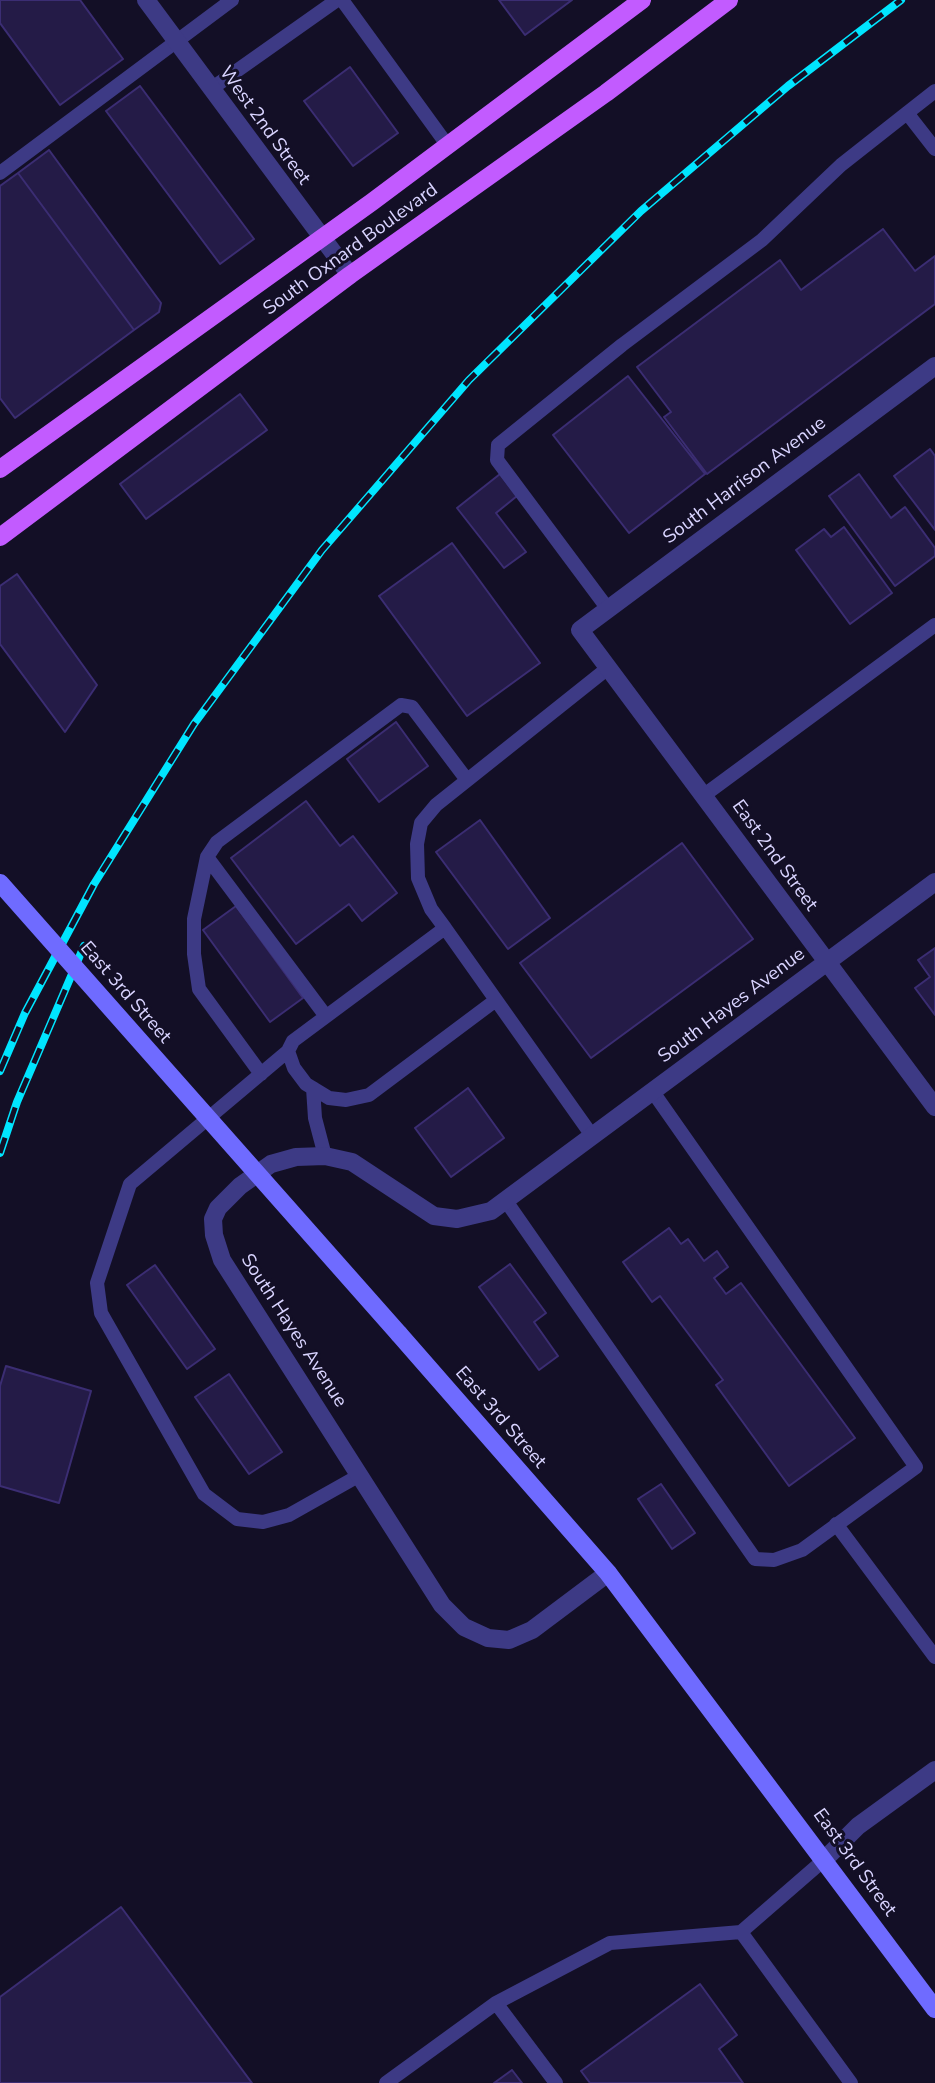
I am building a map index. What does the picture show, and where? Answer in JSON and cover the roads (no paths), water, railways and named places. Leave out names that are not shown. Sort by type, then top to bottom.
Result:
[{"type":"main road","name":"South Oxnard Boulevard","points":[[0,469],[321,239],[642,0]]},
{"type":"main road","name":"South Oxnard Boulevard","points":[[0,537],[350,275],[606,93],[729,0]]},
{"type":"street","name":"West 2nd Street","points":[[146,0],[350,275]]},
{"type":"street","name":"South Harrison Avenue","points":[[580,630],[935,366]]},
{"type":"street","name":"East 2nd Street","points":[[580,630],[935,1107]]},
{"type":"street","name":"South Hayes Avenue","points":[[608,1573],[532,1630],[509,1640],[488,1638],[464,1627],[442,1605],[222,1260],[214,1235],[213,1219],[218,1208],[240,1185],[271,1164],[296,1157],[325,1156],[352,1162],[434,1216],[457,1219],[472,1217],[506,1201],[935,882]]},
{"type":"street","name":"East 3rd Street","points":[[0,883],[608,1573],[935,2009]]},
{"type":"street","points":[[825,1859],[858,1826],[935,1770]]},
{"type":"lane","points":[[0,173],[233,0]]},
{"type":"lane","points":[[211,89],[340,0],[448,146]]},
{"type":"lane","points":[[608,609],[497,460],[498,445],[622,345],[762,240],[841,165],[935,90]]},
{"type":"lane","points":[[907,113],[935,149]]},
{"type":"lane","points":[[703,796],[935,625]]},
{"type":"lane","points":[[593,1137],[431,909],[418,878],[417,844],[421,823],[429,814],[467,780],[608,668]]},
{"type":"lane","points":[[261,1074],[199,989],[194,954],[194,919],[207,857],[217,842],[401,705],[411,707],[467,780]]},
{"type":"lane","points":[[207,857],[325,1015]]},
{"type":"lane","points":[[360,1475],[289,1516],[263,1522],[237,1519],[204,1494],[101,1313],[97,1283],[130,1184],[288,1051],[293,1041],[445,928]]},
{"type":"lane","points":[[288,1051],[294,1068],[313,1088],[330,1098],[346,1100],[369,1095],[496,1000]]},
{"type":"lane","points":[[313,1088],[315,1118],[325,1156]]},
{"type":"lane","points":[[506,1201],[535,1239],[572,1297],[755,1559],[774,1560],[802,1549],[916,1466],[653,1092]]},
{"type":"lane","points":[[836,1524],[935,1657]]},
{"type":"lane","points":[[386,2083],[496,2003],[610,1942],[741,1932],[825,1859]]},
{"type":"lane","points":[[741,1932],[851,2083]]},
{"type":"lane","points":[[496,2003],[556,2083]]},
{"type":"railway","points":[[0,1071],[25,1013],[94,884],[194,724],[322,550],[469,380],[641,211],[788,86],[901,0]]},
{"type":"railway","points":[[0,1153],[17,1102],[84,946]]}]
